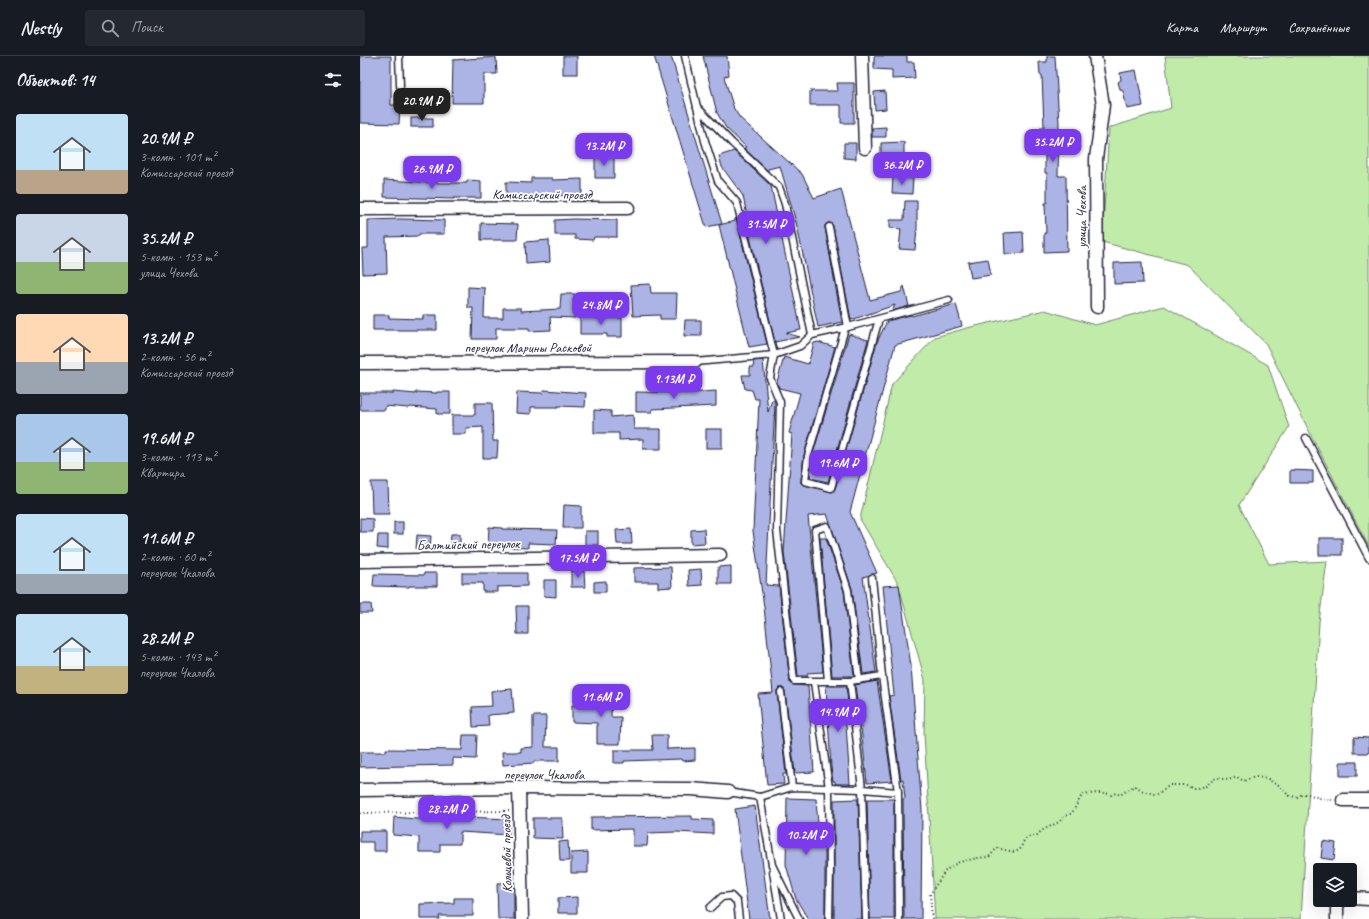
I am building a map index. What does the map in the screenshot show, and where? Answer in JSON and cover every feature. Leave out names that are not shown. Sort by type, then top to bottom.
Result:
[{"type":"street","points":[[862,56],[864,148]]},
{"type":"street","name":"улица Чехова","points":[[1096,56],[1103,105],[1096,159],[1096,307]]},
{"type":"street","name":"Комиссарский проезд","points":[[360,209],[628,208]]},
{"type":"street","name":"переулок Марины Расковой","points":[[360,363],[695,362]]},
{"type":"street","name":"Балтийский переулок","points":[[360,561],[720,555]]},
{"type":"street","name":"переулок Чкалова","points":[[360,790],[519,788],[691,789],[728,792]]},
{"type":"street","name":"Кольцевой проезд","points":[[519,788],[522,919]]},
{"type":"street","points":[[1343,800],[1369,800]]},
{"type":"street","points":[[1357,898],[1369,899]]},
{"type":"street","points":[[1337,907],[1337,919]]},
{"type":"lane","points":[[399,56],[400,86]]},
{"type":"lane","points":[[692,56],[686,59],[705,141],[718,182],[737,203],[774,355],[770,378],[780,402],[777,530],[794,681],[850,681],[882,676]]},
{"type":"lane","points":[[697,107],[732,143],[779,187],[785,204],[812,335]]},
{"type":"lane","points":[[829,227],[846,328],[808,456],[805,481],[831,488],[879,319]]},
{"type":"lane","points":[[695,362],[774,355],[800,346],[812,335],[846,328],[949,300]]},
{"type":"lane","points":[[1306,438],[1369,558]]},
{"type":"lane","points":[[828,681],[815,530],[827,526],[848,590],[859,680]]},
{"type":"lane","points":[[872,578],[882,676],[898,792],[899,919]]},
{"type":"lane","points":[[850,681],[862,789],[866,919]]},
{"type":"lane","points":[[814,682],[829,788],[829,919]]},
{"type":"lane","points":[[781,692],[792,787]]},
{"type":"lane","points":[[728,792],[760,797],[792,787],[862,789],[898,792]]},
{"type":"lane","points":[[760,797],[781,919]]},
{"type":"lane","points":[[772,864],[799,919]]},
{"type":"lane","points":[[710,908],[722,897],[731,896],[737,902],[739,919]]},
{"type":"path","points":[[932,919],[930,894],[946,870],[959,862],[990,857],[997,848],[1014,852],[1020,850],[1024,839],[1038,835],[1041,831],[1059,822],[1065,816],[1072,813],[1082,796],[1100,793],[1108,793],[1111,795],[1116,793],[1120,795],[1134,786],[1139,787],[1147,793],[1156,795],[1170,785],[1174,784],[1178,786],[1186,785],[1192,788],[1197,788],[1206,786],[1214,779],[1218,778],[1228,780],[1237,777],[1244,781],[1253,777],[1260,777],[1267,780],[1269,778],[1273,783],[1279,785],[1289,796],[1297,797],[1303,794],[1308,794],[1330,800]]},
{"type":"path","points":[[360,813],[510,811]]},
{"type":"green space","points":[[1165,56],[1369,56],[1369,547],[1266,344],[1188,265],[1102,242],[1109,128],[1171,108]]},
{"type":"green space","points":[[1164,306],[1268,365],[1289,427],[1239,505],[1269,564],[1327,561],[1319,622],[1301,919],[935,919],[924,733],[925,680],[898,583],[860,519],[892,384],[935,337],[1045,310],[1095,325]]},
{"type":"building","points":[[360,56],[391,56],[391,105],[400,105],[399,124],[360,123]]},
{"type":"building","points":[[563,56],[577,56],[577,74],[563,74]]},
{"type":"building","points":[[654,56],[671,56],[722,224],[706,227]]},
{"type":"building","points":[[703,56],[727,56],[729,75],[724,77],[734,109],[740,118],[802,174],[814,198],[841,189],[870,300],[901,292],[904,286],[909,306],[892,311],[895,305],[851,320],[833,226],[831,223],[828,223],[825,225],[825,228],[842,322],[818,327],[797,226],[780,166],[768,169],[768,171],[726,128],[717,113]]},
{"type":"building","points":[[874,56],[907,56],[907,62],[914,62],[915,78],[892,79],[892,70],[874,69]]},
{"type":"building","points":[[1047,56],[1055,56],[1059,123],[1058,176],[1066,176],[1067,251],[1044,252],[1044,233],[1046,233],[1045,203],[1047,203],[1047,173],[1045,173],[1045,146],[1042,146],[1041,127],[1044,127],[1042,75],[1040,75],[1039,62],[1047,62]]},
{"type":"building","points":[[496,57],[497,74],[484,74],[484,103],[452,103],[453,60]]},
{"type":"building","points":[[1136,70],[1143,106],[1127,109],[1123,91],[1120,89],[1118,82],[1121,80],[1120,73]]},
{"type":"building","points":[[837,83],[854,83],[854,123],[841,123],[841,105],[810,105],[810,91],[838,91]]},
{"type":"building","points":[[885,91],[886,109],[875,110],[874,92]]},
{"type":"building","points":[[411,118],[433,118],[433,127],[411,127]]},
{"type":"building","points":[[886,127],[886,137],[872,137],[872,128]]},
{"type":"building","points":[[904,142],[904,156],[881,157],[881,143]]},
{"type":"building","points":[[844,143],[856,143],[856,159],[844,158]]},
{"type":"building","points":[[734,151],[771,186],[801,330],[786,333],[800,337],[775,342],[745,216],[747,216],[743,196],[722,167],[719,156]]},
{"type":"building","points":[[595,156],[614,157],[614,178],[595,178]]},
{"type":"building","points":[[893,177],[913,178],[912,194],[892,193]]},
{"type":"building","points":[[531,178],[552,178],[552,180],[582,179],[582,195],[506,197],[506,182],[531,183]]},
{"type":"building","points":[[384,180],[440,183],[467,183],[467,180],[481,181],[481,198],[454,199],[384,197]]},
{"type":"building","points":[[905,201],[917,201],[915,250],[899,249],[901,229],[890,228],[890,220],[904,220]]},
{"type":"building","points":[[736,218],[767,344],[749,347],[719,225],[735,221]]},
{"type":"building","points":[[368,220],[444,220],[444,234],[419,234],[419,236],[386,237],[387,273],[363,274],[362,248],[368,248]]},
{"type":"building","points":[[555,220],[617,220],[617,237],[594,237],[593,240],[575,239],[575,235],[555,235]]},
{"type":"building","points":[[481,223],[518,224],[517,240],[481,240]]},
{"type":"building","points":[[1023,232],[1024,253],[1005,254],[1004,233]]},
{"type":"building","points":[[549,240],[550,262],[526,264],[525,242]]},
{"type":"building","points":[[988,259],[991,275],[971,278],[968,262]]},
{"type":"building","points":[[1142,262],[1143,283],[1114,284],[1114,263]]},
{"type":"building","points":[[650,284],[651,293],[677,293],[676,319],[660,319],[660,315],[633,316],[631,285]]},
{"type":"building","points":[[468,287],[485,288],[484,318],[503,318],[503,308],[521,308],[521,311],[560,309],[561,294],[575,294],[575,318],[550,317],[551,330],[529,331],[529,328],[496,328],[496,339],[472,339],[473,308],[468,308]]},
{"type":"building","points":[[956,304],[962,326],[895,345],[850,512],[877,573],[863,577],[876,672],[863,674],[852,589],[827,514],[808,516],[823,672],[807,673],[808,676],[798,676],[784,552],[792,434],[789,433],[800,393],[779,388],[777,382],[784,357],[808,364],[814,343],[818,342],[835,347],[804,455],[801,480],[801,483],[804,485],[832,492],[835,489],[877,342],[887,321]]},
{"type":"building","points":[[580,314],[595,314],[595,318],[622,318],[622,337],[607,337],[607,334],[580,334]]},
{"type":"building","points":[[373,315],[389,315],[389,318],[423,319],[423,315],[437,315],[437,330],[373,330]]},
{"type":"building","points":[[685,320],[701,320],[701,336],[684,336]]},
{"type":"building","points":[[849,334],[868,340],[828,482],[810,478],[812,457]]},
{"type":"building","points":[[763,360],[768,412],[772,400],[774,400],[775,403],[766,585],[779,586],[790,683],[794,685],[808,686],[814,772],[795,773],[785,691],[783,688],[780,688],[777,690],[777,693],[786,774],[783,774],[784,784],[767,785],[758,694],[773,693],[764,607],[753,531],[759,399],[755,399],[752,390],[745,389],[742,375],[750,375],[750,367],[754,367],[753,361]]},
{"type":"building","points":[[544,390],[586,393],[585,407],[531,407],[531,414],[516,413],[517,392],[543,393]]},
{"type":"building","points":[[716,391],[716,406],[652,409],[652,412],[636,412],[636,392],[688,393]]},
{"type":"building","points":[[393,392],[416,394],[416,392],[450,392],[450,414],[437,414],[437,409],[410,407],[385,406],[385,410],[360,410],[360,393]]},
{"type":"building","points":[[475,403],[492,403],[493,441],[498,441],[497,458],[483,458],[483,427],[466,428],[466,434],[452,434],[452,415],[475,415]]},
{"type":"building","points":[[594,410],[611,411],[611,417],[633,415],[634,429],[661,429],[661,449],[643,449],[643,439],[619,440],[619,433],[594,433]]},
{"type":"building","points":[[706,429],[722,429],[722,448],[706,448]]},
{"type":"building","points":[[1290,470],[1313,471],[1313,483],[1290,483]]},
{"type":"building","points":[[371,482],[388,482],[389,514],[372,514]]},
{"type":"building","points":[[564,505],[581,506],[581,528],[563,528]]},
{"type":"building","points":[[360,518],[373,519],[373,532],[360,532]]},
{"type":"building","points":[[394,522],[403,522],[403,534],[394,534]]},
{"type":"building","points":[[489,527],[502,529],[557,530],[556,544],[528,543],[528,548],[488,546]]},
{"type":"building","points":[[631,529],[632,544],[617,544],[616,530]]},
{"type":"building","points":[[704,529],[705,543],[691,544],[691,530]]},
{"type":"building","points":[[585,531],[598,531],[598,545],[585,545]]},
{"type":"building","points":[[451,534],[460,534],[460,548],[450,547]]},
{"type":"building","points":[[378,535],[388,535],[388,549],[377,548]]},
{"type":"building","points":[[417,535],[431,536],[430,549],[416,549]]},
{"type":"building","points":[[820,538],[826,538],[844,591],[854,676],[832,676]]},
{"type":"building","points":[[1319,538],[1342,538],[1342,555],[1319,555]]},
{"type":"building","points":[[731,566],[731,584],[718,584],[718,567]]},
{"type":"building","points":[[671,567],[672,587],[658,588],[658,582],[634,582],[634,568]]},
{"type":"building","points":[[701,569],[702,585],[689,586],[688,570]]},
{"type":"building","points":[[571,571],[584,571],[585,587],[571,587]]},
{"type":"building","points":[[424,573],[437,573],[437,586],[373,586],[374,574],[424,575]]},
{"type":"building","points":[[462,573],[527,573],[527,586],[497,587],[497,592],[483,592],[483,583],[462,583]]},
{"type":"building","points":[[544,580],[556,580],[556,597],[544,596]]},
{"type":"building","points":[[606,581],[606,592],[594,592],[594,582]]},
{"type":"building","points":[[899,585],[911,666],[922,810],[921,919],[904,919],[903,799],[905,798],[889,696],[894,695],[883,586]]},
{"type":"building","points":[[360,604],[371,604],[372,613],[360,613]]},
{"type":"building","points":[[516,606],[528,606],[528,634],[517,634]]},
{"type":"building","points":[[877,681],[892,781],[867,783],[855,685]]},
{"type":"building","points":[[826,686],[846,686],[849,709],[845,710],[850,784],[835,784],[835,781],[833,781]]},
{"type":"building","points":[[600,688],[612,688],[611,717],[621,717],[620,744],[597,744],[597,723],[572,722],[572,705],[599,706]]},
{"type":"building","points":[[512,689],[514,713],[488,715],[489,726],[473,727],[472,707],[492,706],[491,691]]},
{"type":"building","points":[[533,716],[546,716],[545,747],[559,747],[559,761],[534,761],[534,763],[503,765],[502,752],[521,752],[521,748],[533,747]]},
{"type":"building","points":[[463,735],[477,735],[476,759],[453,758],[453,765],[360,767],[360,752],[386,752],[386,749],[462,750]]},
{"type":"building","points":[[652,735],[667,735],[667,749],[695,748],[695,760],[624,761],[624,763],[614,763],[614,750],[653,750]]},
{"type":"building","points":[[1354,737],[1369,738],[1369,753],[1354,753]]},
{"type":"building","points":[[1340,762],[1357,762],[1357,776],[1340,776]]},
{"type":"building","points":[[787,798],[816,799],[818,823],[825,823],[825,919],[808,919],[796,899],[786,865]]},
{"type":"building","points":[[858,799],[862,919],[834,919],[834,800]]},
{"type":"building","points":[[867,799],[894,799],[894,919],[870,919]]},
{"type":"building","points":[[755,806],[770,919],[749,919],[735,809]]},
{"type":"building","points":[[444,816],[509,819],[509,835],[460,832],[460,844],[440,844],[440,852],[419,852],[419,837],[393,835],[394,817],[416,819],[444,818]]},
{"type":"building","points":[[692,816],[692,819],[713,820],[713,834],[676,832],[648,833],[647,846],[633,846],[633,829],[591,830],[591,817]]},
{"type":"building","points":[[533,818],[562,818],[563,839],[533,838]]},
{"type":"building","points":[[360,831],[386,831],[386,851],[373,851],[373,842],[360,842]]},
{"type":"building","points":[[568,841],[569,861],[560,861],[559,842]]},
{"type":"building","points":[[1323,841],[1336,843],[1334,860],[1321,858]]},
{"type":"building","points":[[588,852],[588,873],[571,873],[571,853]]},
{"type":"building","points":[[514,882],[514,919],[498,919],[497,883]]},
{"type":"building","points":[[577,897],[577,913],[558,913],[558,898]]},
{"type":"building","points":[[454,898],[473,898],[473,916],[439,916],[440,919],[420,919],[420,904],[454,903]]}]
